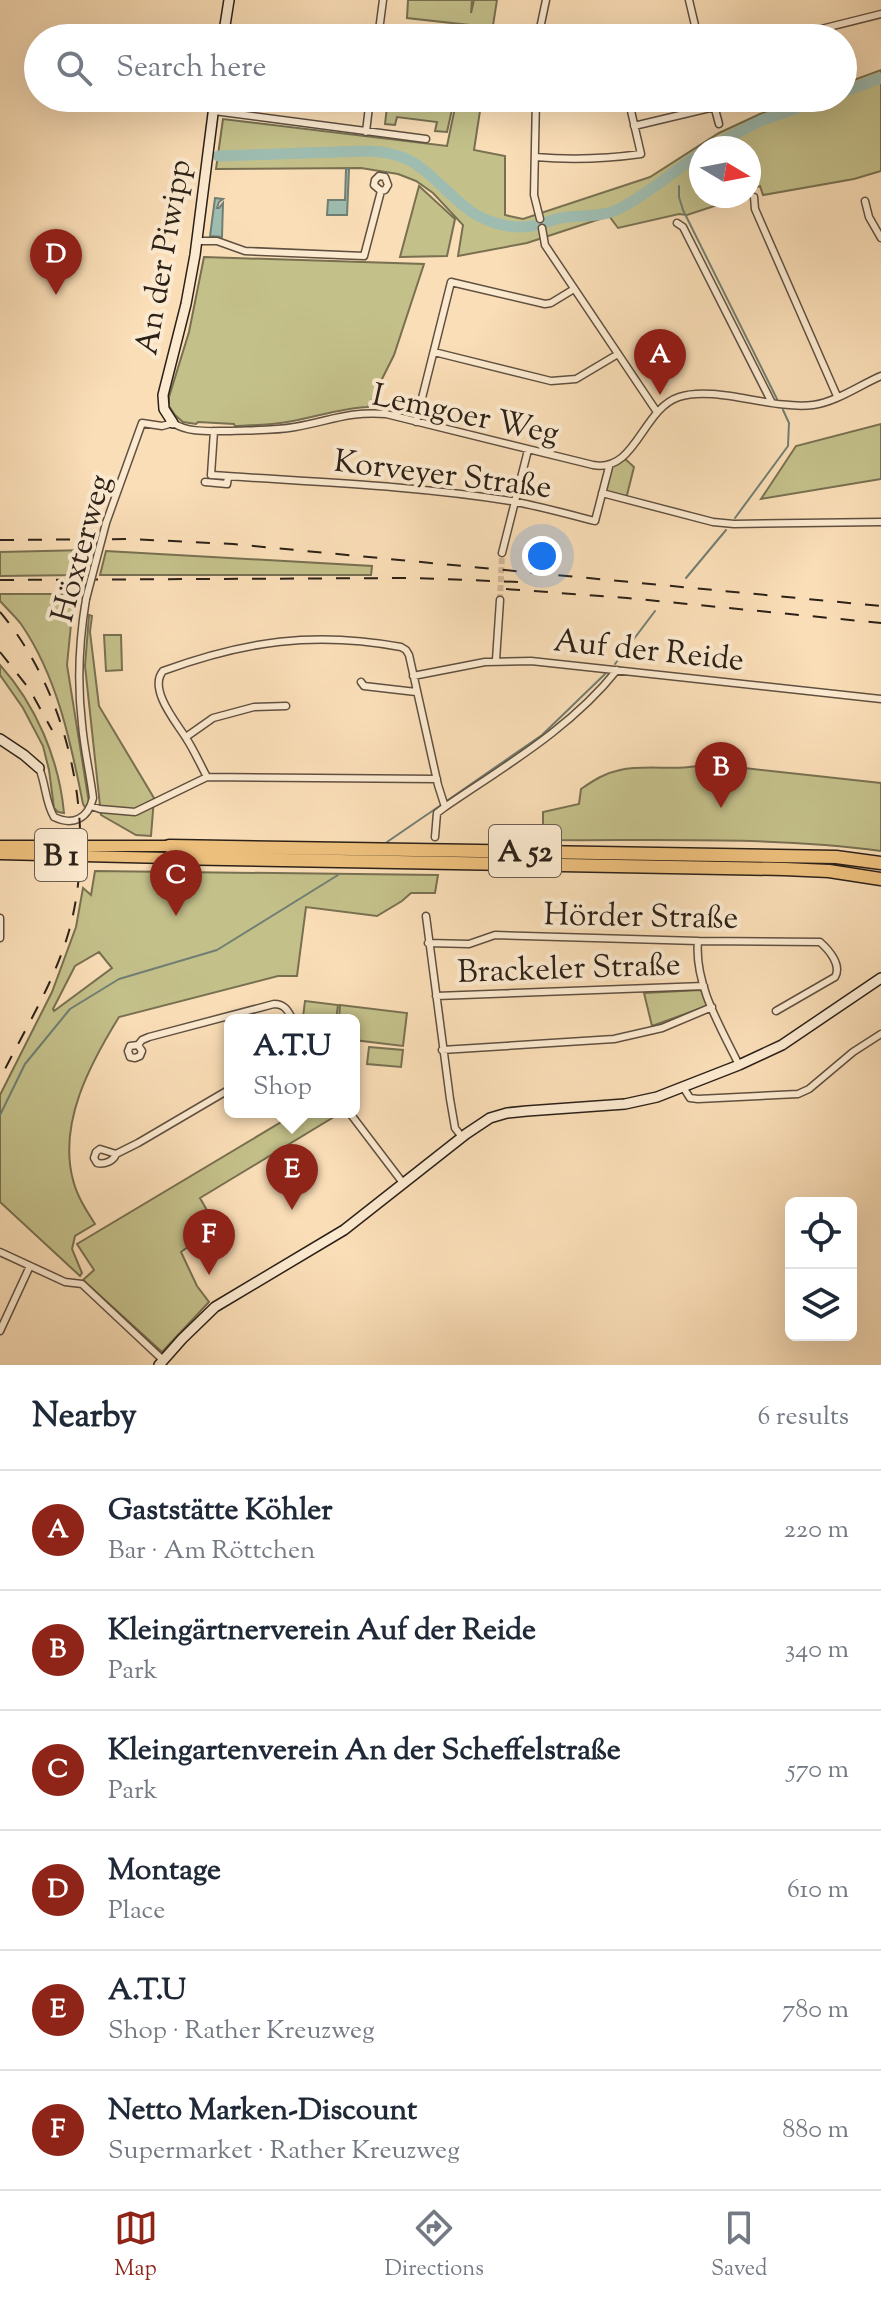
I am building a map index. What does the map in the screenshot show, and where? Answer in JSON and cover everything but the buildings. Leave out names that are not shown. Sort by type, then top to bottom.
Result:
[{"type":"highway","name":"A 52","points":[[168,852],[836,857],[881,863]]},
{"type":"highway","name":"A 52","points":[[168,852],[784,869],[829,871],[881,879]]},
{"type":"main road","points":[[226,24],[229,0]]},
{"type":"main road","name":"An der Piwipp","points":[[173,423],[162,403],[164,386],[186,304],[214,112]]},
{"type":"main road","points":[[0,739],[39,768]]},
{"type":"main road","name":"B 1","points":[[0,846],[168,852]]},
{"type":"main road","name":"B 1","points":[[0,854],[168,852]]},
{"type":"main road","points":[[161,1363],[215,1307],[344,1230],[490,1118],[507,1113],[625,1104],[657,1097],[782,1045],[881,978]]},
{"type":"street","points":[[380,24],[383,0]]},
{"type":"street","points":[[541,24],[546,0]]},
{"type":"street","points":[[689,0],[695,24]]},
{"type":"street","points":[[841,24],[881,14]]},
{"type":"street","points":[[221,112],[426,139]]},
{"type":"street","points":[[366,132],[368,112]]},
{"type":"street","points":[[536,112],[534,195],[540,219]]},
{"type":"street","points":[[535,157],[572,160],[641,154],[631,112]]},
{"type":"street","points":[[634,126],[693,112]]},
{"type":"street","points":[[715,112],[719,124]]},
{"type":"street","points":[[197,241],[217,241],[245,251],[364,256],[381,191]]},
{"type":"street","points":[[865,201],[869,217],[881,238]]},
{"type":"street","points":[[755,208],[837,396]]},
{"type":"street","points":[[677,223],[683,227],[772,403]]},
{"type":"street","points":[[542,228],[545,245],[657,412]]},
{"type":"street","points":[[416,422],[451,282],[545,304],[574,289]]},
{"type":"street","points":[[434,352],[551,381],[576,379],[618,354]]},
{"type":"street","points":[[609,467],[623,457],[657,412],[673,399],[689,394],[813,405],[881,376]]},
{"type":"street","name":"Lemgoer Weg","points":[[173,423],[184,429],[272,430],[362,413],[386,414],[609,467]]},
{"type":"street","name":"Höxterweg","points":[[91,806],[93,798],[79,688],[79,647],[86,599],[106,523],[142,423],[162,426],[173,423]]},
{"type":"street","name":"Korveyer Straße","points":[[214,431],[209,480],[227,484],[228,477],[360,484],[514,502],[595,521],[609,467]]},
{"type":"street","points":[[502,553],[528,450]]},
{"type":"street","points":[[602,493],[723,523],[881,522]]},
{"type":"street","points":[[496,660],[500,600]]},
{"type":"street","points":[[207,777],[166,708],[158,678],[163,671],[227,650],[295,639],[401,647],[409,655],[445,807]]},
{"type":"street","name":"Auf der Reide","points":[[413,676],[496,660],[531,661],[881,699]]},
{"type":"street","points":[[435,837],[437,813],[574,715],[617,670]]},
{"type":"street","points":[[361,682],[364,686],[416,692]]},
{"type":"street","points":[[186,737],[213,718],[254,707],[286,706]]},
{"type":"street","points":[[39,768],[54,817],[73,822],[82,818],[91,806],[133,813],[207,777],[437,779]]},
{"type":"street","points":[[426,916],[442,1050],[455,1128],[462,1137]]},
{"type":"street","points":[[0,918],[0,938]]},
{"type":"street","name":"Hörder Straße","points":[[428,943],[469,944],[495,935],[816,941],[825,947],[837,965],[835,977],[776,1011]]},
{"type":"street","points":[[698,941],[704,986],[739,1065]]},
{"type":"street","name":"Brackeler Straße","points":[[436,996],[704,986]]},
{"type":"street","points":[[236,1014],[274,1004],[284,1006],[289,1014]]},
{"type":"street","points":[[442,1050],[614,1039],[662,1028],[712,1007]]},
{"type":"street","points":[[138,1045],[149,1037],[224,1017]]},
{"type":"street","points":[[683,1087],[690,1098],[698,1099],[798,1094],[881,1034]]},
{"type":"street","points":[[116,1154],[224,1093]]},
{"type":"street","points":[[354,1118],[403,1183]]},
{"type":"street","points":[[0,1252],[65,1282],[82,1284],[161,1363]]},
{"type":"street","points":[[0,1331],[30,1266]]},
{"type":"shaded area","points":[[408,0],[472,0],[471,13],[474,0],[497,0],[493,24],[407,18]]},
{"type":"shaded area","points":[[881,70],[881,171],[854,179],[763,195],[761,136],[714,136],[765,112],[857,112],[857,79]]},
{"type":"shaded area","points":[[386,112],[451,112],[447,132],[435,131],[437,122],[397,117],[395,125],[385,124]]},
{"type":"shaded area","points":[[454,112],[480,112],[474,150],[505,156],[505,215],[523,219],[650,177],[689,152],[689,208],[708,208],[618,228],[609,216],[527,243],[458,256],[463,225],[433,193],[416,181],[398,174],[361,168],[216,169],[223,119],[447,146]]},
{"type":"shaded area","points":[[346,169],[349,169],[347,215],[327,215],[328,200],[345,200]]},
{"type":"shaded area","points":[[419,186],[455,219],[447,256],[400,257]]},
{"type":"shaded area","points":[[215,198],[223,199],[217,208],[223,203],[222,237],[210,236]]},
{"type":"shaded area","points":[[204,257],[424,264],[394,355],[368,407],[264,425],[196,424],[183,422],[175,415],[169,406],[169,397],[189,332]]},
{"type":"shaded area","points":[[881,424],[881,479],[761,499],[796,446]]},
{"type":"shaded area","points":[[623,457],[634,467],[626,499],[602,493],[609,467]]},
{"type":"shaded area","points":[[87,550],[78,575],[0,576],[0,552]]},
{"type":"shaded area","points":[[106,551],[372,566],[371,575],[100,575]]},
{"type":"shaded area","points":[[0,594],[74,594],[67,665],[89,803],[86,809],[68,734],[44,665],[21,624],[0,601]]},
{"type":"shaded area","points":[[89,615],[92,616],[90,632],[99,706],[154,798],[151,836],[136,835],[101,815],[85,666]]},
{"type":"shaded area","points":[[104,635],[121,635],[122,670],[106,671]]},
{"type":"shaded area","points":[[0,665],[24,697],[44,734],[57,773],[64,813],[54,808],[43,746],[23,708],[0,675]]},
{"type":"shaded area","points":[[708,764],[881,783],[881,851],[755,841],[543,840],[543,812],[579,804],[581,789],[604,775],[631,768]]},
{"type":"shaded area","points":[[95,871],[438,875],[435,893],[411,893],[377,916],[306,907],[297,976],[278,976],[119,1017],[97,1054],[73,1116],[69,1159],[73,1180],[95,1224],[75,1236],[72,1249],[82,1273],[80,1276],[0,1202],[0,1095],[52,992],[76,927],[83,888],[91,895]],"holes":[[[99,952],[112,968],[54,1011],[75,966]]]},
{"type":"shaded area","points":[[701,990],[707,1006],[652,1026],[644,993]]},
{"type":"shaded area","points":[[305,1001],[338,1005],[337,1014],[303,1014]]},
{"type":"shaded area","points":[[340,1005],[407,1013],[403,1046],[360,1041],[360,1014],[339,1014]]},
{"type":"shaded area","points":[[369,1047],[403,1050],[401,1067],[367,1064]]},
{"type":"shaded area","points":[[288,1118],[332,1118],[200,1198],[216,1226],[181,1252],[197,1286],[209,1302],[162,1352],[83,1280],[94,1270],[77,1244]]},
{"type":"waterway","points":[[857,87],[881,78]]},
{"type":"waterway","points":[[732,136],[786,112]]},
{"type":"waterway","points":[[218,156],[384,152],[411,161],[479,216],[496,223],[523,227],[615,211],[642,196],[689,162]]},
{"type":"waterway","points":[[678,168],[679,173]]},
{"type":"waterway","points":[[679,186],[683,210],[777,399]]},
{"type":"waterway","points":[[735,518],[788,446],[789,423],[783,410]]},
{"type":"waterway","points":[[686,578],[726,530]]},
{"type":"waterway","points":[[615,664],[655,611]]},
{"type":"waterway","points":[[448,800],[542,735],[605,674]]},
{"type":"waterway","points":[[387,842],[441,805]]},
{"type":"waterway","points":[[0,1115],[25,1064],[70,1009],[119,979],[217,950],[338,875]]},
{"type":"tunnel","points":[[500,600],[502,553]]},
{"type":"railway","points":[[0,540],[129,539],[233,544],[881,606]]},
{"type":"railway","points":[[0,580],[412,578],[520,582]]},
{"type":"railway","points":[[506,589],[881,623]]},
{"type":"railway","points":[[0,612],[24,645],[44,682],[60,722],[72,764],[80,849],[77,891],[63,949],[5,1069]]},
{"type":"railway","points":[[0,652],[30,690],[52,730]]},
{"type":"place","name":"Montage","points":[[56,295]]},
{"type":"place","name":"Gaststätte Köhler","points":[[660,395]]},
{"type":"place","name":"Kleingärtnerverein Auf der Reide","points":[[721,808]]},
{"type":"place","name":"Kleingartenverein An der Scheffelstraße","points":[[176,916]]},
{"type":"place","name":"A.T.U","points":[[292,1210]]},
{"type":"place","name":"Netto Marken-Discount","points":[[209,1275]]}]
